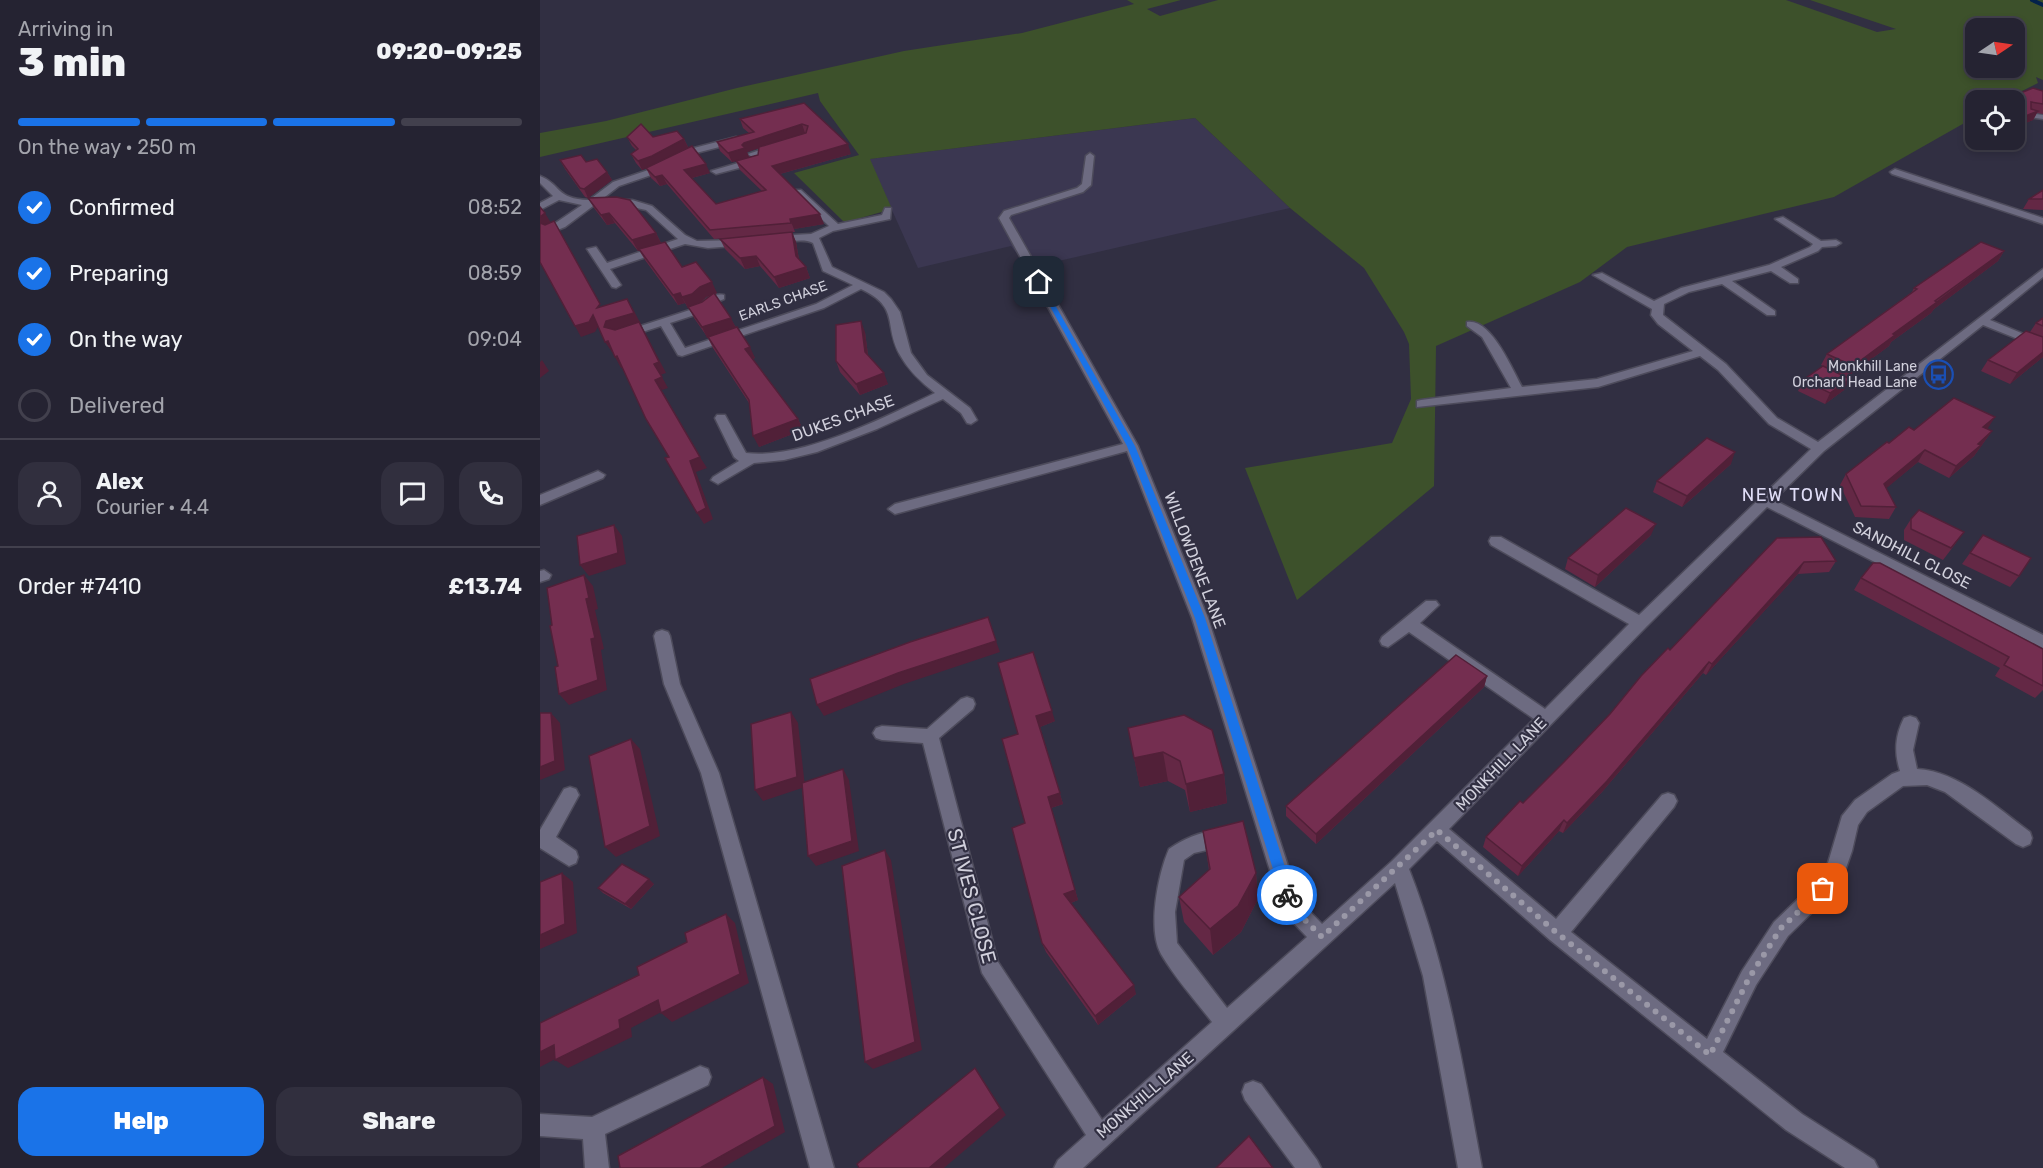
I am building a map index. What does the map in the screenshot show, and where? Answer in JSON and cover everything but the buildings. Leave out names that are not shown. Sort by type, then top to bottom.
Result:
[{"type":"street","points":[[2031,115],[2043,117]]},
{"type":"street","points":[[726,130],[755,157]]},
{"type":"street","points":[[550,230],[562,225],[616,184],[660,169],[679,156],[736,140]]},
{"type":"street","points":[[716,171],[785,144]]},
{"type":"street","name":"WILLOWDENE LANE","points":[[1090,156],[1086,185],[1080,190],[1007,213],[1004,218],[1131,446],[1200,618],[1291,906],[1322,937]]},
{"type":"street","points":[[1895,172],[2043,221]]},
{"type":"street","points":[[540,180],[548,183],[558,197]]},
{"type":"street","points":[[798,192],[836,228]]},
{"type":"street","points":[[540,207],[558,197],[590,203],[642,205],[655,210],[686,240],[706,245],[798,236],[811,238],[817,241],[827,269],[880,294],[887,301],[894,312],[905,353],[923,378],[966,411],[971,420]]},
{"type":"street","points":[[811,238],[836,228],[887,214]]},
{"type":"street","points":[[1780,219],[1819,244],[1836,243]]},
{"type":"street","points":[[605,267],[686,240]]},
{"type":"street","points":[[1657,307],[1659,302],[1685,290],[1773,267],[1815,249],[1819,244]]},
{"type":"street","points":[[595,252],[615,282]]},
{"type":"street","points":[[1773,267],[1794,281]]},
{"type":"street","name":"MONKHILL LANE","points":[[1066,1168],[1399,867],[1640,623],[1819,448],[2043,272]]},
{"type":"street","points":[[1598,275],[1657,307],[1662,322],[1722,368],[1773,421],[1819,448]]},
{"type":"street","points":[[1722,279],[1771,313]]},
{"type":"street","name":"EARLS CHASE","points":[[682,353],[820,306],[859,286]]},
{"type":"street","points":[[617,336],[703,309],[708,302],[720,297]]},
{"type":"street","points":[[1982,320],[2043,346]]},
{"type":"street","points":[[663,321],[688,365]]},
{"type":"street","points":[[1471,324],[1487,335],[1518,390]]},
{"type":"street","points":[[1421,404],[1493,393],[1598,382],[1701,351]]},
{"type":"street","name":"DUKES CHASE","points":[[718,480],[749,460],[761,460],[813,448],[906,412],[944,394]]},
{"type":"street","points":[[721,418],[741,457],[749,460]]},
{"type":"street","points":[[896,509],[1131,446]]},
{"type":"street","points":[[540,500],[598,475]]},
{"type":"street","name":"SANDHILL CLOSE","points":[[1764,500],[2043,642]]},
{"type":"street","points":[[1496,541],[1640,623]]},
{"type":"street","points":[[1388,641],[1431,605]]},
{"type":"street","points":[[1408,624],[1545,718]]},
{"type":"street","points":[[662,636],[672,684],[710,773],[822,1168]]},
{"type":"street","points":[[882,733],[930,736],[967,704]]},
{"type":"street","points":[[1910,723],[1902,740],[1903,755],[1911,776]]},
{"type":"street","name":"ST IVES CLOSE","points":[[930,736],[989,966],[1100,1135]]},
{"type":"street","points":[[1710,1055],[1749,978],[1781,928],[1833,879],[1843,851],[1849,822],[1861,806],[1898,780],[1911,776],[1928,777],[1951,786],[2023,838]]},
{"type":"street","points":[[569,857],[542,841],[570,795]]},
{"type":"street","points":[[1557,933],[1668,801]]},
{"type":"street","points":[[1437,830],[1557,933],[1794,1122],[1866,1168]]},
{"type":"street","points":[[1226,1024],[1168,947],[1164,911],[1176,855],[1182,849],[1238,836]]},
{"type":"street","points":[[1399,867],[1415,903],[1441,1019],[1470,1168]]},
{"type":"street","points":[[542,1125],[593,1128],[700,1077]]},
{"type":"street","points":[[1253,1092],[1304,1160]]},
{"type":"street","points":[[593,1128],[597,1168]]},
{"type":"shaded area","points":[[1195,118],[1290,208],[1028,268],[1011,246],[918,268],[869,159]]},
{"type":"green space","points":[[1127,0],[1181,0],[1147,9],[1160,16],[1218,0],[1786,0],[1877,32],[1896,29],[1810,0],[2043,0],[2043,80],[2036,77],[2038,83],[2024,90],[1965,90],[1965,123],[1834,197],[1627,247],[1580,282],[1436,346],[1434,486],[1297,600],[1245,468],[1392,443],[1411,399],[1409,344],[1404,332],[1364,268],[1290,208],[1195,118],[870,159],[892,209],[850,221],[843,221],[794,173],[859,155],[820,101],[818,93],[540,157],[540,133],[606,121],[737,88],[904,51],[1022,33],[1134,4]]},
{"type":"waterway","points":[[2032,0],[2043,5]]},
{"type":"way so far","points":[[1287,895],[1291,906],[1322,937],[1437,830],[1557,933],[1710,1055],[1749,978],[1781,928],[1823,889]]},
{"type":"place","name":"Monkhill Lane Orchard Head Lane","points":[[1938,374]]},
{"type":"district","name":"NEW TOWN","points":[[1793,495]]},
{"type":"route","points":[[1039,282],[1131,446],[1200,618],[1287,895]]}]
